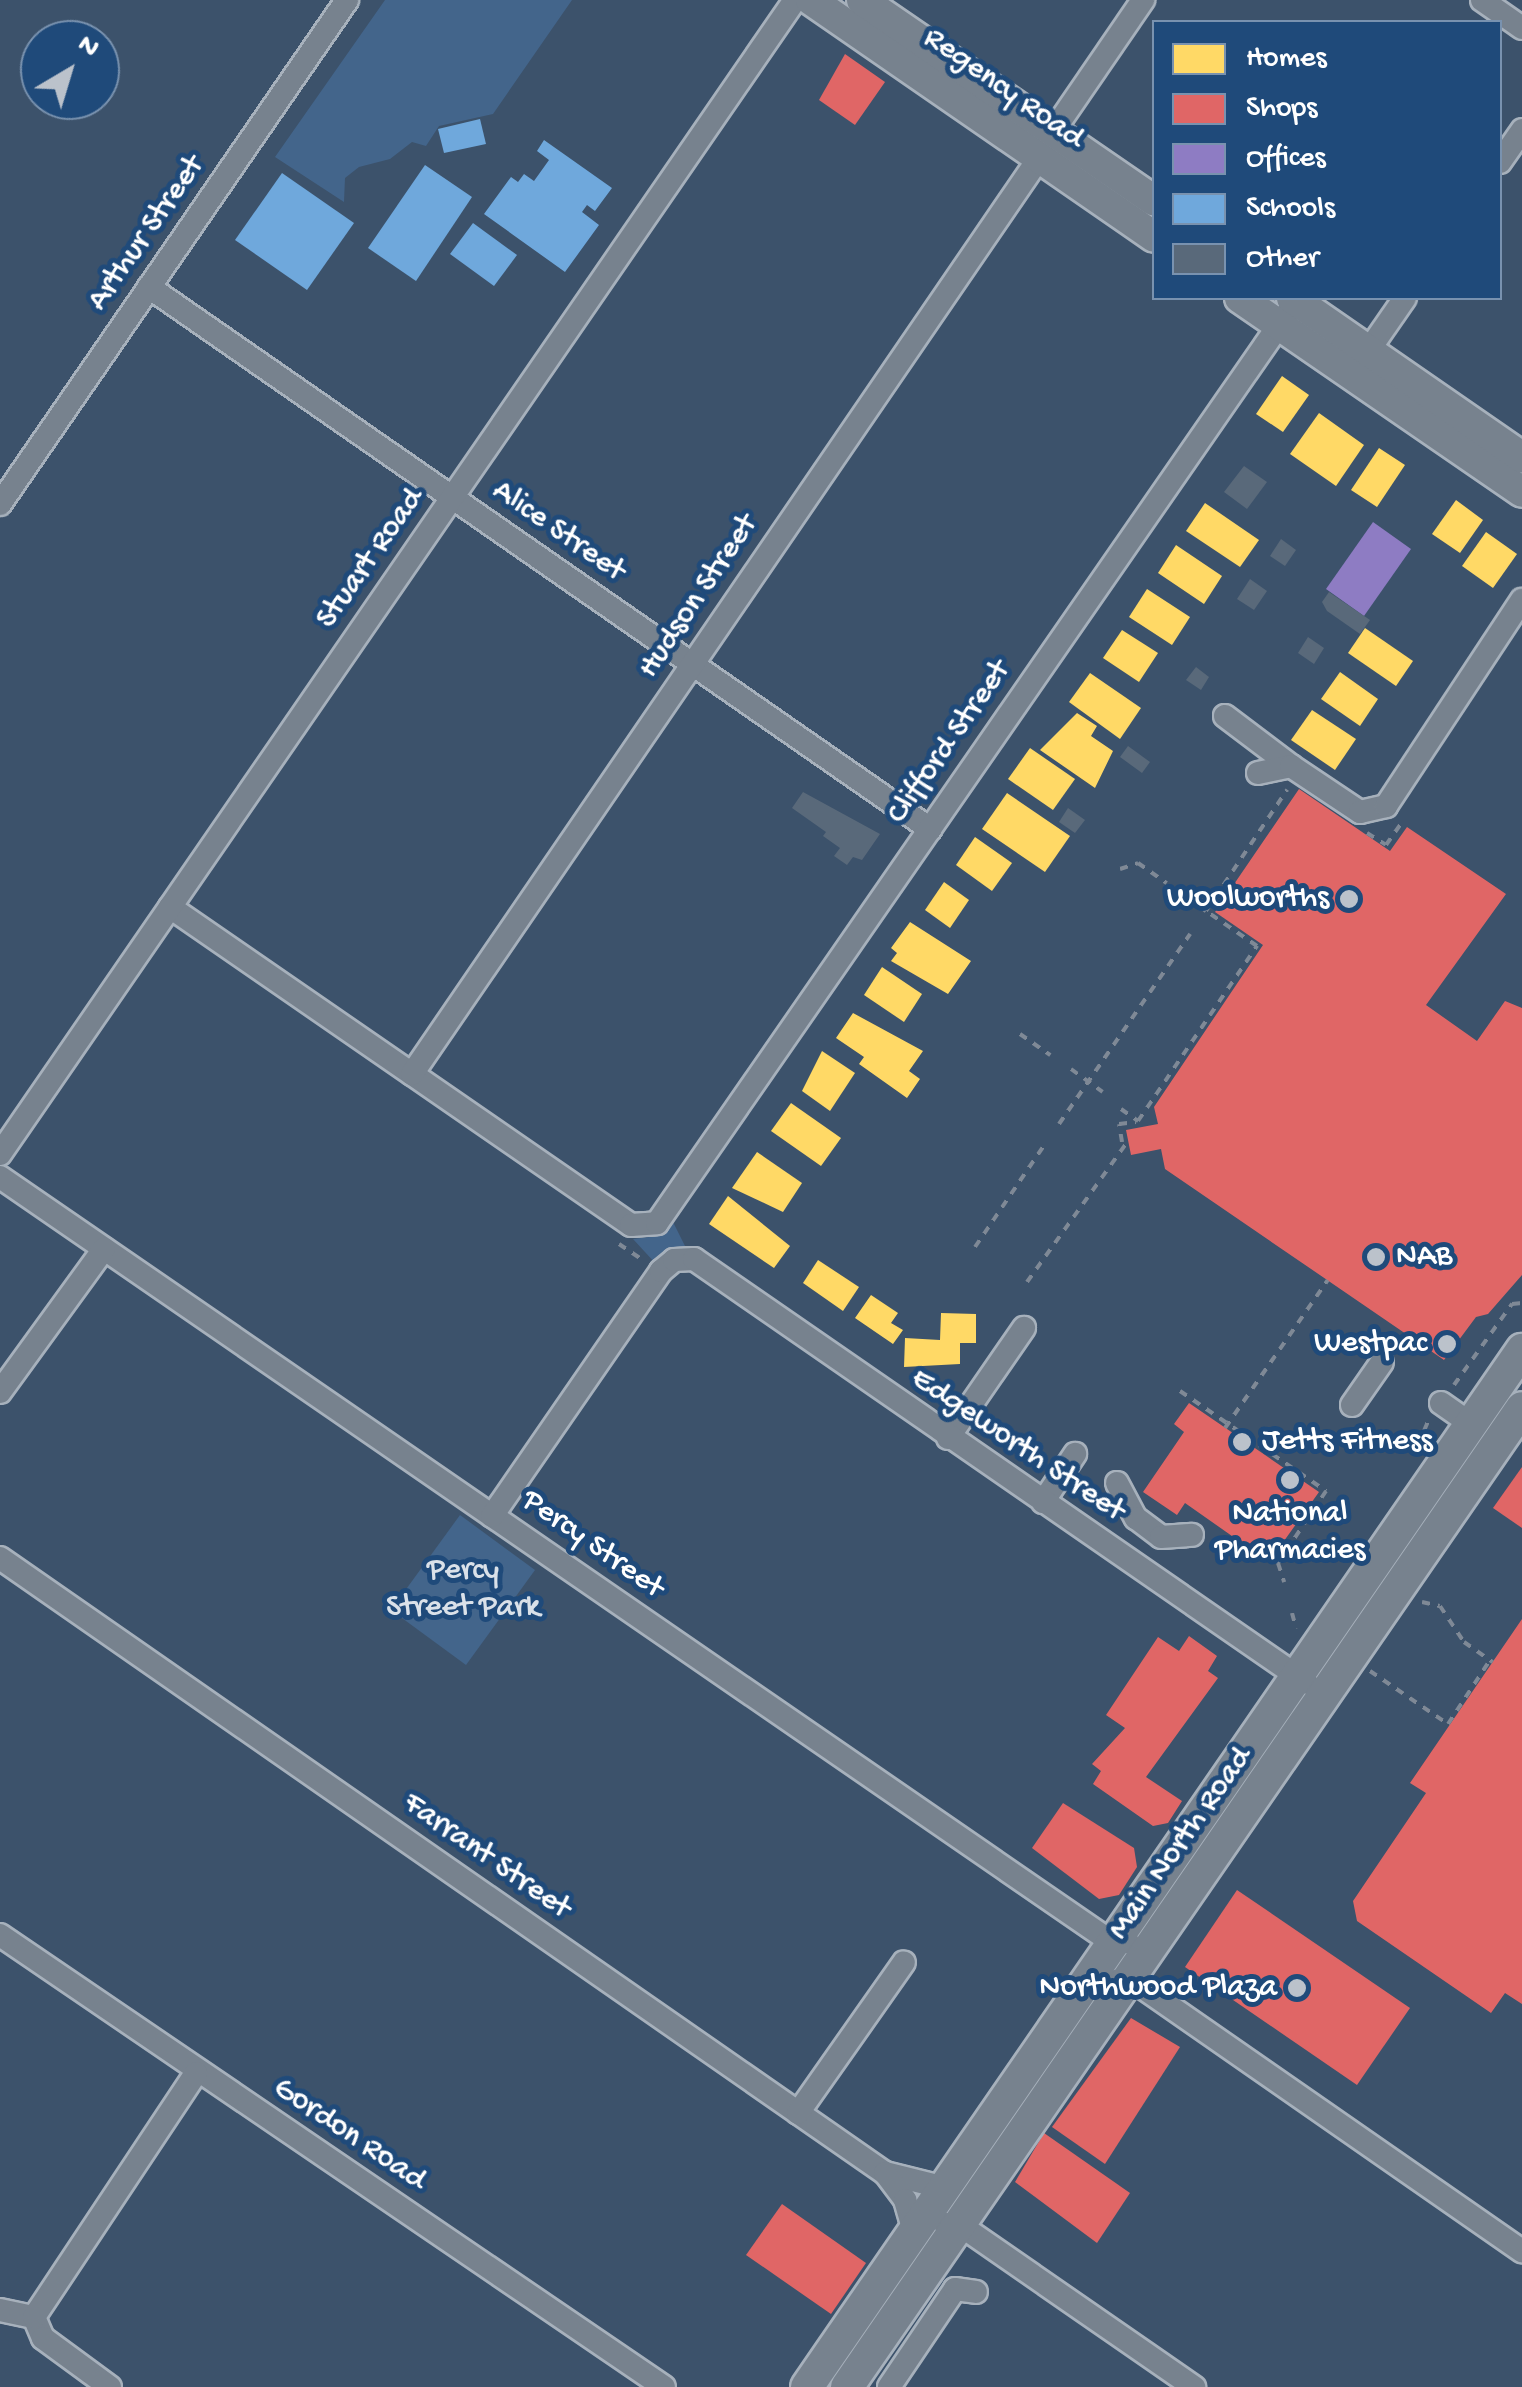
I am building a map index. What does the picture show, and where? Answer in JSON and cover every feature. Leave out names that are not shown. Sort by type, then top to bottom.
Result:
[{"type":"highway","name":"Main North Road","points":[[807,2387],[1522,1350]]},
{"type":"highway","name":"Main North Road","points":[[847,2387],[1522,1408]]},
{"type":"main road","name":"Regency Road","points":[[811,0],[1047,144],[1152,200]]},
{"type":"main road","name":"Regency Road","points":[[862,0],[1047,144],[1152,235]]},
{"type":"main road","points":[[1251,300],[1289,307],[1522,492]]},
{"type":"main road","points":[[1360,363],[1522,457]]},
{"type":"street","name":"Arthur Street","points":[[0,504],[347,0]]},
{"type":"street","name":"Stuart Road","points":[[0,1154],[795,0]]},
{"type":"street","name":"Hudson Street","points":[[412,1074],[1143,0]]},
{"type":"street","points":[[1482,0],[1522,28]]},
{"type":"street","points":[[1502,159],[1522,130]]},
{"type":"street","name":"Alice Street","points":[[149,288],[930,829]]},
{"type":"street","points":[[1360,363],[1404,300]]},
{"type":"street","name":"Clifford Street","points":[[632,1225],[656,1224],[1289,307]]},
{"type":"street","points":[[1224,716],[1291,774],[1360,812],[1386,806],[1522,600]]},
{"type":"street","points":[[1258,773],[1291,774]]},
{"type":"street","points":[[170,907],[632,1225]]},
{"type":"street","name":"Percy Street","points":[[0,1177],[1112,1944]]},
{"type":"street","points":[[0,1392],[104,1249]]},
{"type":"street","name":"Edgeworth Street","points":[[667,1266],[694,1259],[1324,1695]]},
{"type":"street","points":[[492,1516],[667,1266]]},
{"type":"street","points":[[948,1438],[1024,1328]]},
{"type":"street","points":[[1352,1405],[1382,1362]]},
{"type":"street","points":[[1441,1403],[1471,1424]]},
{"type":"street","points":[[1042,1502],[1074,1454]]},
{"type":"street","points":[[1117,1482],[1136,1518],[1161,1536],[1192,1535]]},
{"type":"street","name":"Farrant Street","points":[[0,1558],[885,2173],[944,2188]]},
{"type":"street","name":"Gordon Road","points":[[0,1935],[664,2387]]},
{"type":"street","points":[[1112,1944],[1154,1941]]},
{"type":"street","points":[[798,2114],[904,1962]]},
{"type":"street","points":[[1083,1988],[1128,1978],[1520,2246]]},
{"type":"street","points":[[34,2317],[196,2072]]},
{"type":"street","points":[[885,2173],[918,2226],[960,2225],[1194,2387]]},
{"type":"street","points":[[889,2387],[955,2289],[976,2292]]},
{"type":"street","points":[[0,2310],[34,2317]]},
{"type":"street","points":[[34,2317],[43,2338],[110,2387]]},
{"type":"path","points":[[1206,910],[1291,774]]},
{"type":"path","points":[[1361,829],[1386,846],[1410,810]]},
{"type":"path","points":[[1120,869],[1138,862],[1167,883]]},
{"type":"path","points":[[1027,1282],[1125,1141],[1119,1124],[1138,1121],[1257,946],[1190,899]]},
{"type":"path","points":[[1059,1124],[1190,934]]},
{"type":"path","points":[[1020,1034],[1050,1055]]},
{"type":"path","points":[[1071,1070],[1103,1092]]},
{"type":"path","points":[[1121,1110],[1138,1121]]},
{"type":"path","points":[[974,1246],[1046,1144]]},
{"type":"path","points":[[632,1225],[618,1243],[667,1266]]},
{"type":"path","points":[[1226,1426],[1328,1280]]},
{"type":"path","points":[[1401,1439],[1418,1444],[1441,1403],[1512,1304],[1522,1303]]},
{"type":"path","points":[[1180,1391],[1326,1491],[1278,1563],[1284,1582]]},
{"type":"path","points":[[1366,1668],[1448,1724],[1492,1661],[1464,1642],[1440,1606],[1413,1600]]},
{"type":"path","points":[[1292,1613],[1296,1641]]},
{"type":"green space","points":[[385,0],[572,0],[493,114],[439,126],[426,146],[412,142],[390,159],[359,167],[345,178],[344,202],[275,157]]},
{"type":"green space","points":[[673,1222],[688,1252],[656,1264],[633,1239],[657,1236]]},
{"type":"green space","name":"Percy Street Park","points":[[460,1515],[535,1570],[466,1665],[391,1610]]},
{"type":"building: Homes","points":[[1282,376],[1309,395],[1283,432],[1256,414]]},
{"type":"building: Homes","points":[[1319,413],[1364,445],[1336,486],[1290,454]]},
{"type":"building: Homes","points":[[1379,448],[1405,465],[1377,507],[1351,490]]},
{"type":"building: Homes","points":[[1456,500],[1483,520],[1460,553],[1432,534]]},
{"type":"building: Homes","points":[[1205,503],[1259,540],[1240,567],[1186,531]]},
{"type":"building: Homes","points":[[1486,532],[1517,554],[1493,588],[1462,566]]},
{"type":"building: Homes","points":[[1176,545],[1222,576],[1204,604],[1158,573]]},
{"type":"building: Homes","points":[[1147,589],[1190,617],[1172,645],[1129,617]]},
{"type":"building: Homes","points":[[1365,628],[1413,661],[1396,686],[1348,653]]},
{"type":"building: Homes","points":[[1122,630],[1158,653],[1139,682],[1103,658]]},
{"type":"building: Homes","points":[[1340,672],[1378,699],[1360,726],[1321,699]]},
{"type":"building: Homes","points":[[1090,673],[1141,708],[1120,739],[1069,702]]},
{"type":"building: Homes","points":[[1312,710],[1356,739],[1335,770],[1291,740]]},
{"type":"building: Homes","points":[[1077,713],[1097,726],[1091,736],[1113,751],[1095,788],[1040,750]]},
{"type":"building: Homes","points":[[1030,748],[1075,779],[1053,810],[1008,779]]},
{"type":"building: Homes","points":[[1007,793],[1070,836],[1045,872],[982,829]]},
{"type":"building: Homes","points":[[975,837],[1012,863],[992,891],[956,865]]},
{"type":"building: Homes","points":[[944,882],[969,900],[950,928],[925,910]]},
{"type":"building: Homes","points":[[910,922],[971,961],[948,994],[891,961],[897,953],[891,948]]},
{"type":"building: Homes","points":[[882,967],[922,994],[904,1022],[864,995]]},
{"type":"building: Homes","points":[[853,1013],[923,1051],[909,1071],[920,1079],[907,1098],[859,1064],[864,1057],[836,1038]]},
{"type":"building: Homes","points":[[822,1051],[855,1073],[830,1111],[802,1091]]},
{"type":"building: Homes","points":[[791,1103],[841,1138],[821,1166],[771,1131]]},
{"type":"building: Homes","points":[[757,1152],[802,1183],[783,1212],[732,1188]]},
{"type":"building: Homes","points":[[728,1196],[790,1246],[774,1268],[709,1224]]},
{"type":"building: Homes","points":[[818,1260],[859,1287],[843,1311],[803,1283]]},
{"type":"building: Homes","points":[[871,1295],[898,1313],[891,1323],[903,1330],[893,1344],[855,1318]]},
{"type":"building: Homes","points":[[941,1313],[976,1314],[976,1343],[960,1343],[960,1364],[904,1367],[905,1338],[940,1340]]},
{"type":"building: Shops","points":[[845,54],[885,82],[855,125],[819,100]]},
{"type":"building: Shops","points":[[1299,789],[1390,851],[1407,827],[1506,894],[1426,1005],[1477,1041],[1505,1001],[1522,1008],[1522,1275],[1488,1314],[1476,1317],[1444,1360],[1165,1169],[1161,1149],[1131,1155],[1126,1130],[1158,1124],[1154,1107],[1263,945],[1215,912]]},
{"type":"building: Shops","points":[[1189,1403],[1319,1492],[1269,1562],[1185,1503],[1177,1515],[1143,1492],[1184,1432],[1174,1424]]},
{"type":"building: Shops","points":[[1522,1467],[1522,1528],[1493,1508]]},
{"type":"building: Shops","points":[[1522,1619],[1522,2004],[1505,1993],[1491,2013],[1357,1921],[1353,1901],[1426,1793],[1410,1783]]},
{"type":"building: Shops","points":[[1189,1636],[1217,1656],[1208,1671],[1218,1678],[1146,1777],[1182,1801],[1168,1823],[1153,1826],[1093,1784],[1101,1771],[1092,1764],[1125,1728],[1106,1715],[1158,1637],[1179,1651]]},
{"type":"building: Shops","points":[[1063,1803],[1134,1848],[1137,1867],[1119,1895],[1099,1899],[1032,1848]]},
{"type":"building: Shops","name":"Northwood Plaza","points":[[1237,1890],[1410,2008],[1357,2085],[1185,1967]]},
{"type":"building: Shops","points":[[1131,2018],[1180,2047],[1105,2164],[1052,2127]]},
{"type":"building: Shops","points":[[1044,2133],[1130,2193],[1097,2243],[1015,2182]]},
{"type":"building: Shops","points":[[782,2204],[866,2263],[831,2314],[746,2255]]},
{"type":"building: Offices","points":[[1373,522],[1411,549],[1364,616],[1326,589]]},
{"type":"building: Schools","points":[[480,119],[486,144],[444,153],[438,129]]},
{"type":"building: Schools","points":[[544,140],[612,188],[595,211],[587,205],[582,212],[599,225],[565,272],[484,214],[511,177],[518,182],[524,174],[534,181],[549,160],[537,151]]},
{"type":"building: Schools","points":[[425,165],[472,197],[416,281],[368,248]]},
{"type":"building: Schools","points":[[282,173],[354,223],[307,290],[235,240]]},
{"type":"building: Schools","points":[[473,223],[517,255],[494,286],[450,254]]},
{"type":"building: Other","points":[[1244,466],[1267,482],[1247,509],[1224,492]]},
{"type":"building: Other","points":[[1281,539],[1296,550],[1285,566],[1270,556]]},
{"type":"building: Other","points":[[1250,579],[1267,591],[1254,610],[1237,599]]},
{"type":"building: Other","points":[[1329,592],[1370,620],[1360,634],[1327,611],[1322,602]]},
{"type":"building: Other","points":[[1308,637],[1324,648],[1314,664],[1298,653]]},
{"type":"building: Other","points":[[1196,667],[1209,677],[1201,690],[1186,680]]},
{"type":"building: Other","points":[[1128,746],[1150,762],[1142,773],[1120,757]]},
{"type":"building: Other","points":[[803,792],[880,834],[862,860],[853,857],[847,865],[834,856],[840,848],[823,836],[826,832],[792,808]]},
{"type":"building: Other","points":[[1068,808],[1085,820],[1075,833],[1059,822]]},
{"type":"place","name":"Woolworths","points":[[1349,899]]},
{"type":"place","name":"NAB","points":[[1376,1257]]},
{"type":"place","name":"Westpac","points":[[1447,1344]]},
{"type":"place","name":"Jetts Fitness","points":[[1242,1442]]},
{"type":"place","name":"National Pharmacies","points":[[1290,1480]]},
{"type":"place","name":"Northwood Plaza","points":[[1297,1988]]}]
